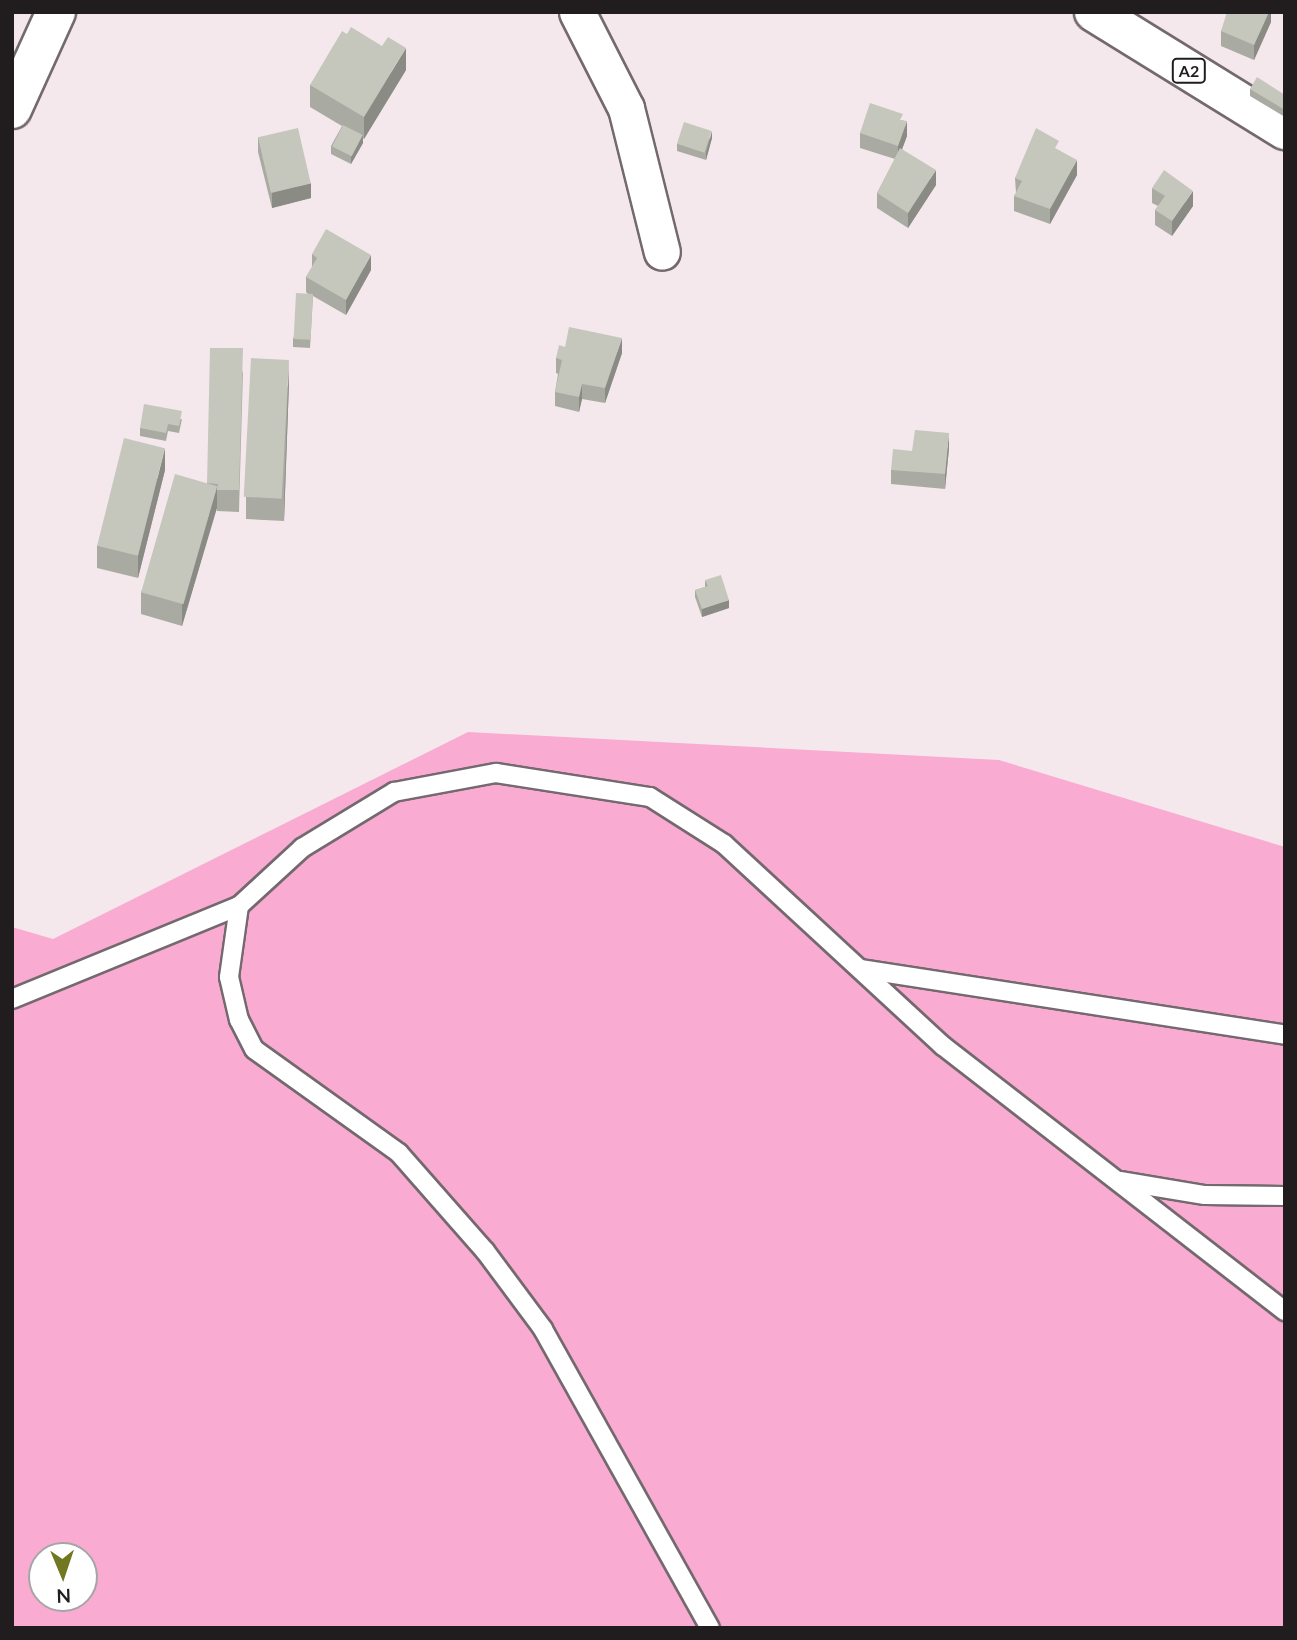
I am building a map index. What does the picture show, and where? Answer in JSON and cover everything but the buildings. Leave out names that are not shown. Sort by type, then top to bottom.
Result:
[{"type":"main road","points":[[12,109],[56,12]]},
{"type":"main road","name":"A2","points":[[1094,12],[1285,130]]},
{"type":"street","points":[[577,12],[626,108],[662,252]]},
{"type":"lane","points":[[12,999],[239,906],[302,848],[394,792],[496,773],[650,797],[724,844],[943,1046],[1285,1311]]},
{"type":"lane","points":[[239,906],[229,977],[239,1020],[254,1049],[399,1153],[485,1251],[543,1329],[710,1628]]},
{"type":"lane","points":[[861,969],[1285,1035]]},
{"type":"lane","points":[[1116,1181],[1205,1195],[1285,1196]]},
{"type":"shaded area","points":[[468,732],[999,760],[1285,847],[1285,1628],[12,1628],[12,927],[53,939]]}]
